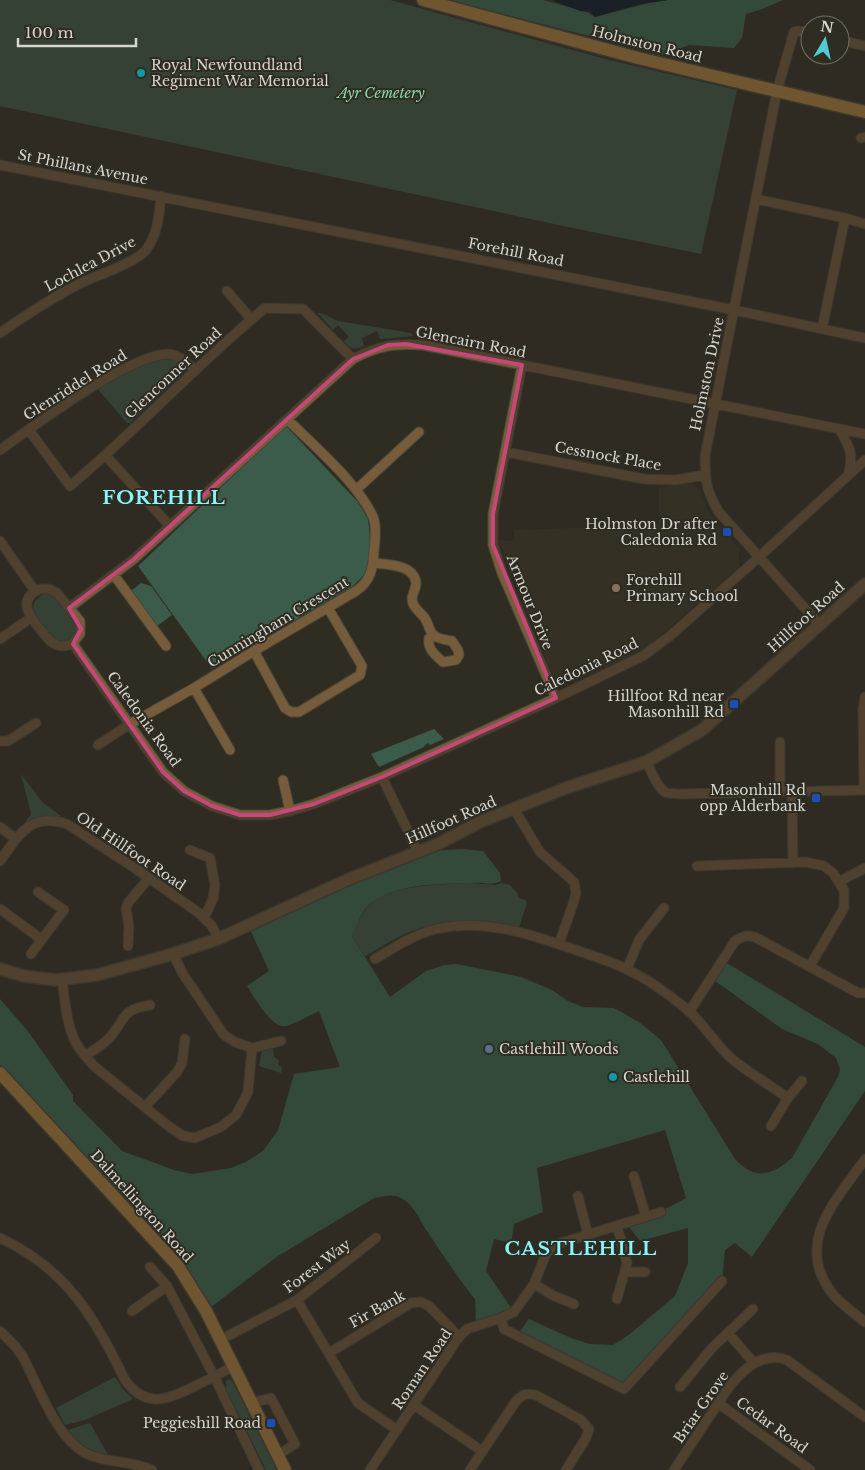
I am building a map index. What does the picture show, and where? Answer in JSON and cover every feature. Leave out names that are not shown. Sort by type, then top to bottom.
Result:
[{"type":"main road","name":"Holmston Road","points":[[422,0],[638,58],[865,112]]},
{"type":"main road","name":"Dalmellington Road","points":[[0,1073],[160,1244],[178,1266],[197,1295],[286,1470]]},
{"type":"street","name":"Holmston Drive","points":[[800,30],[794,32],[777,91],[716,404],[704,456],[705,475],[709,493],[718,511],[819,624]]},
{"type":"street","points":[[850,42],[865,46]]},
{"type":"street","points":[[0,165],[0,171]]},
{"type":"street","name":"St Phillans Avenue","points":[[0,165],[162,196]]},
{"type":"street","name":"Forehill Road","points":[[162,196],[734,310],[865,338]]},
{"type":"street","name":"Lochlea Drive","points":[[0,333],[34,310],[81,283],[122,265],[145,252],[157,232],[162,196]]},
{"type":"street","points":[[756,199],[865,224]]},
{"type":"street","points":[[822,329],[845,218]]},
{"type":"street","points":[[227,291],[251,319]]},
{"type":"street","name":"Glenconner Road","points":[[29,430],[70,486],[106,456],[195,370],[265,308],[303,309],[353,360]]},
{"type":"street","name":"Glencairn Road","points":[[69,608],[134,559],[353,360],[370,350],[388,345],[423,345],[865,434]]},
{"type":"street","name":"Glenriddel Road","points":[[0,450],[98,384],[131,365],[160,355],[172,354],[182,359],[195,370]]},
{"type":"street","name":"Armour Drive","points":[[522,365],[493,514],[493,545],[502,573],[556,698]]},
{"type":"street","name":"Cunningham Crescent","points":[[98,745],[130,724],[328,608],[365,585],[370,578],[374,564],[374,518],[357,489],[287,419]]},
{"type":"street","points":[[839,429],[850,446],[852,457],[848,475]]},
{"type":"street","points":[[357,489],[419,432]]},
{"type":"street","name":"Cessnock Place","points":[[506,452],[644,479],[674,480],[705,475]]},
{"type":"street","points":[[106,456],[170,526]]},
{"type":"street","name":"Caledonia Road","points":[[73,644],[163,772],[184,791],[212,806],[240,815],[270,815],[290,811],[314,804],[382,777],[556,698],[643,656],[670,636],[865,460]]},
{"type":"street","points":[[0,541],[35,591]]},
{"type":"street","points":[[374,564],[393,565],[406,569],[414,575],[416,584],[412,599],[418,612],[423,616],[434,635]]},
{"type":"street","points":[[114,575],[166,646]]},
{"type":"street","name":"Hillfoot Road","points":[[0,969],[24,976],[62,980],[97,975],[173,954],[218,939],[347,880],[438,844],[480,822],[566,788],[646,762],[702,730],[865,584]]},
{"type":"street","points":[[45,588],[54,590],[80,621],[79,638],[73,644],[66,646],[55,645],[31,618],[27,610],[27,602],[35,591],[45,588]]},
{"type":"street","points":[[254,651],[285,708],[291,712],[299,712],[360,675],[362,666],[328,608]]},
{"type":"street","points":[[0,639],[31,618]]},
{"type":"street","points":[[194,688],[230,750]]},
{"type":"street","points":[[646,762],[657,782],[668,793],[865,790],[863,709],[865,697]]},
{"type":"street","points":[[0,742],[8,741],[36,723]]},
{"type":"street","points":[[780,742],[780,791]]},
{"type":"street","points":[[382,777],[418,852]]},
{"type":"street","points":[[282,780],[290,811]]},
{"type":"street","points":[[792,791],[793,863]]},
{"type":"street","points":[[514,809],[540,852],[574,882],[576,893],[559,944]]},
{"type":"street","name":"Old Hillfoot Road","points":[[0,861],[21,833],[33,823],[56,820],[76,829],[204,918],[212,926],[218,939]]},
{"type":"street","points":[[0,827],[16,839]]},
{"type":"street","points":[[190,850],[210,858],[215,885],[213,899],[204,918]]},
{"type":"street","points":[[696,866],[806,862],[824,866],[833,873],[844,890],[844,908],[810,966]]},
{"type":"street","points":[[840,882],[865,868]]},
{"type":"street","points":[[128,946],[124,931],[126,909],[128,903],[149,878]]},
{"type":"street","points":[[31,954],[64,910],[38,892]]},
{"type":"street","points":[[627,969],[639,940],[664,908]]},
{"type":"street","points":[[0,909],[41,939]]},
{"type":"street","points":[[375,959],[400,943],[419,934],[456,926],[479,925],[508,929],[559,944],[627,969],[655,987],[689,1012],[732,1058],[788,1098]]},
{"type":"street","points":[[689,1012],[729,948],[741,937],[748,935],[858,992],[865,993]]},
{"type":"street","points":[[173,954],[183,974],[224,1034],[235,1042],[252,1048],[281,1041]]},
{"type":"street","points":[[62,980],[68,1021],[76,1042],[85,1056],[94,1066],[183,1136],[195,1138],[221,1127],[236,1115],[248,1092],[252,1048]]},
{"type":"street","points":[[85,1056],[111,1037],[122,1026],[127,1012],[138,1007],[150,1005]]},
{"type":"street","points":[[145,1107],[177,1072],[182,1061],[185,1039]]},
{"type":"street","points":[[172,1060],[182,1061]]},
{"type":"street","points":[[771,1126],[788,1098],[802,1081]]},
{"type":"street","points":[[865,1159],[825,1218],[819,1230],[816,1256],[831,1292],[865,1322]]},
{"type":"street","points":[[634,1176],[646,1217]]},
{"type":"street","points":[[578,1196],[588,1235]]},
{"type":"street","name":"Roman Road","points":[[370,1470],[467,1328],[514,1312],[534,1284],[546,1254],[552,1248],[560,1243],[661,1212]]},
{"type":"street","points":[[617,1226],[627,1263],[617,1299]]},
{"type":"street","points":[[0,1238],[22,1249],[39,1261],[71,1289],[88,1312],[125,1380],[137,1393],[154,1400],[166,1399],[178,1395],[234,1366]]},
{"type":"street","name":"Forest Way","points":[[220,1340],[297,1300],[376,1238]]},
{"type":"street","points":[[150,1267],[167,1286],[214,1376],[259,1470]]},
{"type":"street","points":[[626,1272],[645,1272]]},
{"type":"street","points":[[501,1318],[504,1329],[624,1389],[722,1281]]},
{"type":"street","points":[[534,1284],[554,1296],[574,1304]]},
{"type":"street","points":[[132,1311],[167,1286]]},
{"type":"street","points":[[297,1300],[358,1403],[397,1430]]},
{"type":"street","name":"Fir Bank","points":[[329,1353],[411,1303],[421,1302],[429,1306],[459,1338]]},
{"type":"street","name":"Briar Grove","points":[[680,1386],[697,1365],[752,1309]]},
{"type":"street","points":[[0,1331],[23,1357],[61,1431],[74,1445],[92,1456],[110,1461],[137,1464],[152,1470]]},
{"type":"street","points":[[728,1333],[754,1364]]},
{"type":"street","name":"Briar Grove","points":[[674,1470],[736,1378],[744,1370],[770,1357],[787,1360],[865,1417]]},
{"type":"street","points":[[470,1470],[516,1401],[522,1395],[528,1394],[536,1395],[582,1420],[589,1429],[586,1438],[566,1470]]},
{"type":"street","points":[[252,1403],[271,1398],[295,1444],[278,1455]]},
{"type":"street","name":"Cedar Road","points":[[718,1403],[810,1470]]},
{"type":"street","points":[[414,1405],[482,1451]]},
{"type":"highlighted area","points":[[406,344],[522,365],[493,514],[493,545],[556,698],[382,777],[314,804],[270,815],[240,815],[212,806],[184,791],[163,772],[73,644],[81,629],[69,608],[134,559],[353,359],[388,345]]},
{"type":"shaded area","name":"Forehill Primary School","points":[[692,483],[701,490],[707,510],[739,549],[739,567],[641,652],[571,683],[553,676],[498,540],[514,541],[514,530],[659,525],[659,488]]},
{"type":"green space","name":"Ayr Cemetery","points":[[0,0],[390,0],[609,60],[737,90],[701,254],[0,106]]},
{"type":"green space","points":[[449,0],[543,0],[587,12],[595,17],[668,0],[783,0],[746,14],[742,38],[734,48],[689,45],[663,55]]},
{"type":"green space","points":[[318,313],[338,321],[411,333],[413,336],[380,339],[377,331],[362,338],[364,346],[353,348],[344,341],[349,337],[338,325],[333,330]]},
{"type":"green space","points":[[171,358],[180,364],[182,374],[130,423],[127,423],[96,387],[149,361]]},
{"type":"green space","points":[[286,426],[358,502],[368,519],[370,539],[369,562],[364,575],[353,586],[212,669],[138,566]]},
{"type":"green space","points":[[141,583],[151,586],[172,615],[156,627],[131,591]]},
{"type":"green space","points":[[43,594],[50,594],[56,598],[75,623],[75,632],[70,639],[64,641],[53,637],[35,614],[33,610],[34,602]]},
{"type":"green space","points":[[434,729],[444,739],[430,745],[428,743],[424,747],[379,767],[371,754]]},
{"type":"green space","points":[[21,774],[43,803],[61,816],[35,818],[24,824],[31,814]]},
{"type":"green space","points":[[462,849],[483,851],[500,873],[501,881],[490,884],[431,885],[403,889],[378,898],[365,909],[361,916],[352,936],[390,997],[426,971],[445,965],[457,964],[521,977],[552,990],[568,1001],[583,1007],[614,1008],[639,1022],[661,1040],[735,1159],[742,1166],[756,1173],[770,1172],[792,1158],[838,1077],[840,1069],[836,1058],[818,1044],[782,1029],[711,978],[722,960],[865,1047],[865,1091],[752,1257],[735,1243],[725,1250],[722,1281],[624,1389],[514,1339],[529,1319],[571,1338],[590,1344],[613,1345],[630,1334],[675,1296],[688,1263],[688,1228],[640,1241],[629,1227],[686,1198],[665,1130],[537,1168],[543,1212],[514,1224],[511,1243],[494,1239],[486,1271],[514,1312],[509,1315],[476,1321],[475,1299],[412,1208],[401,1198],[391,1196],[374,1198],[278,1256],[206,1311],[192,1287],[0,1065],[0,999],[27,1030],[73,1095],[73,1101],[122,1151],[174,1170],[192,1174],[231,1168],[246,1162],[263,1151],[278,1130],[294,1074],[340,1067],[319,1011],[290,1025],[281,1026],[270,1018],[254,997],[247,986],[269,971],[248,925],[418,852]]},
{"type":"green space","points":[[468,883],[496,885],[502,883],[510,885],[519,898],[527,903],[519,927],[491,922],[447,922],[400,936],[365,956],[352,936],[367,908],[387,894],[428,885]]},
{"type":"green space","points":[[273,1048],[274,1057],[279,1060],[278,1065],[282,1067],[281,1073],[259,1066],[262,1051]]},
{"type":"green space","points":[[115,1377],[133,1399],[85,1420],[65,1425],[56,1408]]},
{"type":"green space","points":[[230,1379],[277,1470],[266,1470],[226,1389],[226,1381]]},
{"type":"green space","points":[[90,1423],[108,1455],[85,1447],[68,1430]]},
{"type":"water","points":[[552,0],[668,0],[641,4],[595,17],[590,12],[580,11]]},
{"type":"place","name":"Royal Newfoundland Regiment War Memorial","points":[[141,73]]},
{"type":"place","name":"Holmston Dr after Caledonia Rd","points":[[727,532]]},
{"type":"place","name":"Forehill Primary School","points":[[616,588]]},
{"type":"place","name":"Hillfoot Rd near Masonhill Rd","points":[[734,704]]},
{"type":"place","name":"Masonhill Rd opp Alderbank","points":[[816,798]]},
{"type":"place","name":"Castlehill Woods","points":[[489,1049]]},
{"type":"place","name":"Castlehill","points":[[613,1077]]},
{"type":"place","name":"Peggieshill Road","points":[[271,1423]]},
{"type":"district","name":"FOREHILL","points":[[164,497]]},
{"type":"district","name":"CASTLEHILL","points":[[581,1248]]}]
